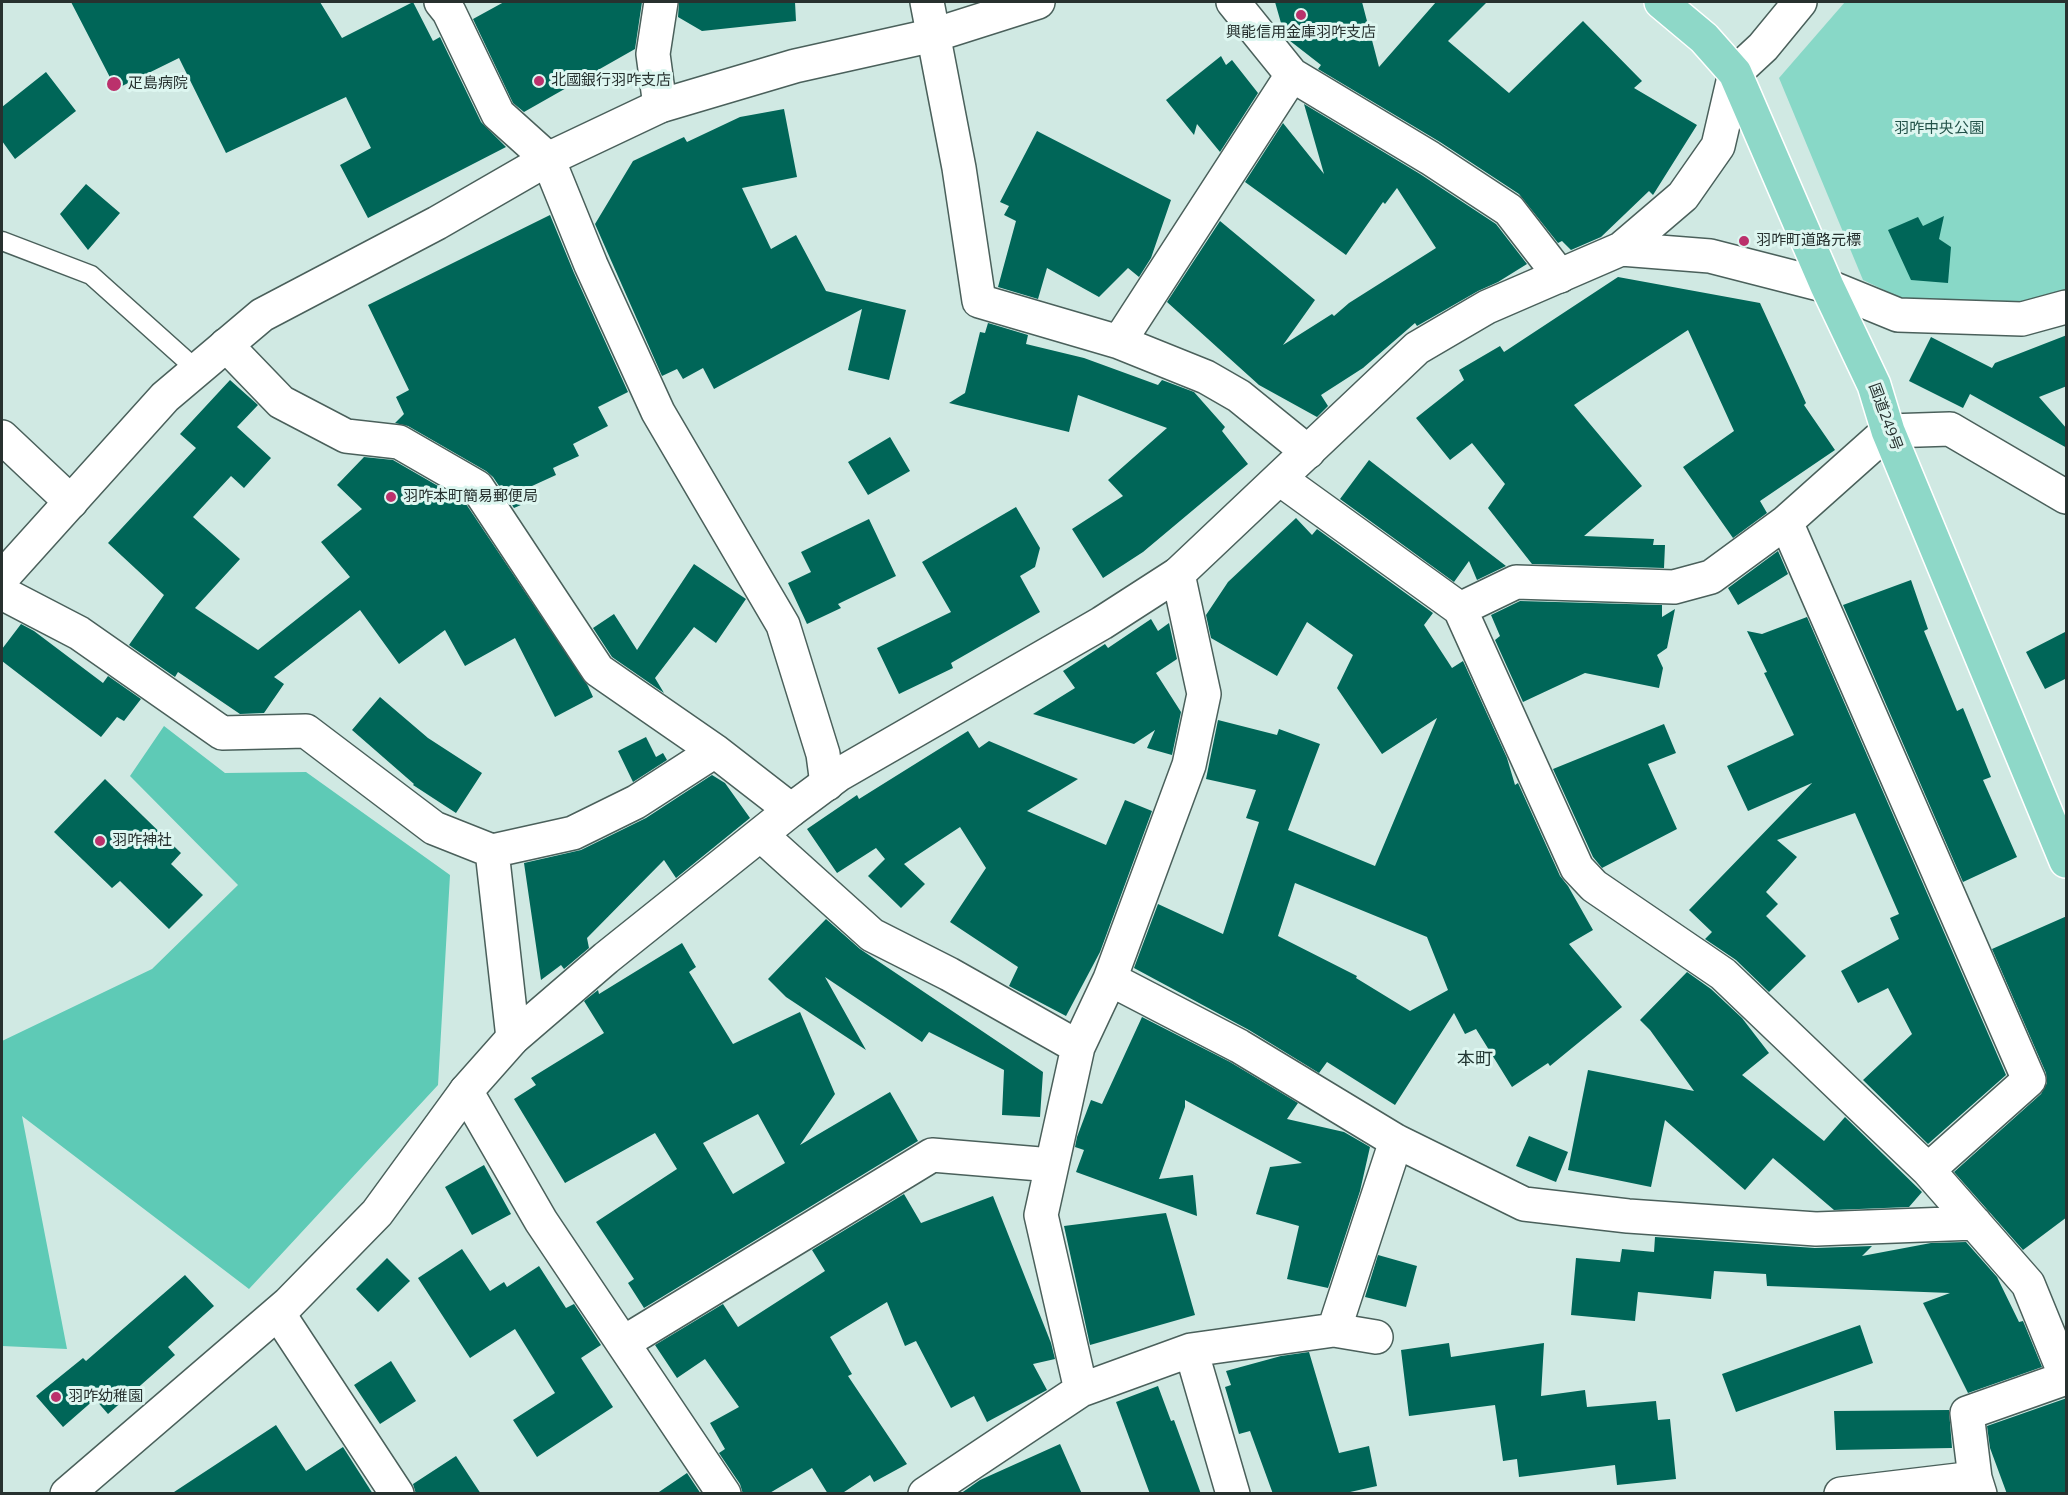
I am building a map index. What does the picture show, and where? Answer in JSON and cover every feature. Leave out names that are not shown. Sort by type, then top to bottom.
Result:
[{"type":"highway","name":"国道249号","points":[[1661,2],[1704,38],[1735,73],[1827,286],[1874,385],[1888,431],[2067,861]]},
{"type":"street","points":[[441,2],[449,12],[498,114],[548,159],[591,265],[658,412],[783,625],[823,754],[827,784]]},
{"type":"street","points":[[660,106],[653,54],[661,2]]},
{"type":"street","points":[[927,2],[959,168],[979,301],[1119,342],[1215,381],[1239,396],[1308,452]]},
{"type":"street","points":[[2,578],[165,397],[262,315],[438,223],[548,159],[660,106],[795,66],[934,35],[1038,2]]},
{"type":"street","points":[[1233,2],[1292,75],[1430,158],[1509,210],[1560,276]]},
{"type":"street","points":[[67,1494],[278,1313],[377,1213],[466,1091],[513,1038],[606,958],[791,810],[838,776],[1102,624],[1178,574],[1417,348],[1487,308],[1621,249],[1683,196],[1718,146],[1735,73],[1763,47],[1800,2]]},
{"type":"street","points":[[1119,342],[1292,75]]},
{"type":"street","points":[[1621,249],[1710,256],[1827,286],[1898,315],[2022,320],[2067,307]]},
{"type":"street","points":[[226,345],[281,402],[346,436],[399,442],[477,487],[598,670],[715,751],[791,810]]},
{"type":"street","points":[[1460,609],[1516,582],[1674,587],[1711,577],[1786,522],[1888,431],[1950,429],[2067,497]]},
{"type":"street","points":[[2,438],[71,502]]},
{"type":"street","points":[[1280,479],[1460,609],[1577,868],[1594,886],[1723,974],[1928,1170],[2028,1284],[2067,1378],[1966,1413],[1978,1486],[1841,1494]]},
{"type":"street","points":[[1786,522],[2029,1080],[1928,1170]]},
{"type":"street","points":[[1081,1390],[1041,1215],[1078,1047],[1110,980],[1189,765],[1204,694],[1178,574]]},
{"type":"street","points":[[2,593],[79,633],[222,734],[306,731],[434,828],[492,851],[573,833],[636,802],[715,751]]},
{"type":"street","points":[[761,835],[872,935],[949,974],[1078,1047]]},
{"type":"street","points":[[492,851],[513,1038]]},
{"type":"street","points":[[1110,980],[1239,1046],[1396,1141],[1524,1204],[1628,1216],[1816,1229],[1976,1223]]},
{"type":"street","points":[[466,1091],[541,1221],[724,1494]]},
{"type":"street","points":[[1334,1330],[1396,1141]]},
{"type":"street","points":[[622,1343],[932,1155],[1052,1165]]},
{"type":"street","points":[[278,1313],[397,1494]]},
{"type":"street","points":[[925,1494],[1081,1390],[1191,1350],[1334,1330],[1376,1336]]},
{"type":"street","points":[[1191,1350],[1233,1494]]},
{"type":"lane","points":[[2,241],[91,275],[196,370]]},
{"type":"green space","name":"羽咋中央公園","points":[[1845,2],[2066,2],[2066,298],[2025,311],[1920,307],[1863,280],[1779,78]]},
{"type":"green space","points":[[164,726],[225,773],[306,772],[450,875],[438,1085],[249,1289],[22,1116],[67,1349],[2,1346],[2,1041],[152,969],[238,885],[130,776]]},
{"type":"building","points":[[71,2],[320,2],[342,38],[413,2],[433,41],[440,37],[481,122],[506,147],[368,218],[340,165],[371,148],[346,97],[226,153],[179,58],[116,89]]},
{"type":"building","name":"北國銀行羽咋支店","points":[[504,2],[642,2],[635,49],[524,112],[513,103],[473,19]]},
{"type":"building","points":[[679,2],[795,2],[796,21],[702,31],[678,17]]},
{"type":"building","points":[[1275,2],[1362,2],[1379,67],[1436,2],[1487,2],[1448,41],[1509,93],[1583,21],[1642,81],[1634,88],[1697,125],[1653,195],[1649,191],[1601,237],[1571,250],[1562,241],[1558,243],[1519,194],[1440,142],[1318,69],[1321,65],[1285,37]]},
{"type":"building","points":[[1221,56],[1226,65],[1232,60],[1258,93],[1220,152],[1197,124],[1194,135],[1166,100]]},
{"type":"building","points":[[46,72],[76,111],[15,159],[2,141],[2,107]]},
{"type":"building","points":[[1304,104],[1420,174],[1496,224],[1527,264],[1417,326],[1415,323],[1363,368],[1321,395],[1328,406],[1317,417],[1259,385],[1167,302],[1220,221],[1315,300],[1283,345],[1332,314],[1334,316],[1349,303],[1436,248],[1397,188],[1385,204],[1383,202],[1346,255],[1245,182],[1283,123],[1324,174]]},
{"type":"building","points":[[784,109],[797,177],[742,188],[771,249],[796,235],[826,291],[906,310],[889,380],[848,370],[862,309],[714,389],[703,368],[683,379],[677,369],[662,376],[595,224],[633,161],[684,137],[687,142],[740,117]]},
{"type":"building","points":[[1037,131],[1171,200],[1151,258],[1139,277],[1128,268],[1099,297],[1047,268],[1038,299],[998,287],[1016,221],[1004,215],[1009,206],[1000,202]]},
{"type":"building","points":[[86,184],[120,213],[88,250],[60,214]]},
{"type":"building","points":[[550,215],[628,392],[598,407],[608,426],[573,444],[579,456],[553,468],[556,475],[532,486],[537,498],[514,508],[493,477],[486,471],[408,426],[395,423],[404,414],[396,397],[409,390],[368,305]]},
{"type":"building","points":[[1944,216],[1939,239],[1951,247],[1948,283],[1911,280],[1888,230],[1918,217],[1923,226]]},
{"type":"building","points":[[1618,277],[1760,303],[1806,403],[1804,405],[1835,450],[1760,501],[1767,513],[1733,538],[1683,467],[1734,431],[1688,330],[1574,405],[1642,486],[1584,536],[1654,539],[1653,545],[1665,545],[1664,568],[1532,564],[1488,508],[1505,484],[1472,443],[1450,460],[1416,418],[1464,380],[1459,370],[1500,346],[1504,352]]},
{"type":"building","points":[[988,323],[1028,335],[1026,344],[1084,358],[1158,385],[1162,380],[1194,392],[1225,427],[1222,431],[1248,464],[1143,552],[1103,578],[1072,529],[1123,496],[1108,480],[1167,428],[1078,395],[1069,432],[949,403],[965,393],[980,332],[985,333]]},
{"type":"building","points":[[2067,335],[2067,386],[2039,397],[2067,429],[2067,448],[1970,394],[1963,408],[1909,381],[1931,337],[1992,368],[1995,363]]},
{"type":"building","points":[[230,380],[258,405],[237,427],[271,458],[244,488],[231,476],[193,517],[240,559],[195,608],[258,650],[350,577],[321,542],[362,509],[337,485],[364,457],[393,460],[464,501],[588,686],[593,697],[555,717],[515,638],[465,666],[445,630],[399,664],[360,610],[274,677],[284,684],[264,713],[240,714],[178,672],[175,677],[129,645],[164,595],[108,543],[196,448],[180,434]]},
{"type":"building","points":[[890,437],[910,471],[868,495],[848,462]]},
{"type":"building","points":[[1369,460],[1506,566],[1477,580],[1469,561],[1454,582],[1340,499]]},
{"type":"building","points":[[1016,507],[1040,548],[1035,567],[1020,576],[1040,612],[951,663],[953,668],[899,694],[877,648],[951,612],[922,562]]},
{"type":"building","points":[[1296,518],[1312,535],[1317,529],[1433,613],[1424,625],[1452,668],[1463,661],[1507,758],[1515,785],[1518,783],[1560,876],[1593,930],[1569,944],[1622,1007],[1550,1066],[1548,1063],[1512,1087],[1476,1029],[1465,1034],[1454,1013],[1395,1105],[1327,1062],[1319,1073],[1249,1030],[1134,968],[1158,904],[1223,934],[1259,822],[1246,818],[1256,790],[1206,779],[1218,720],[1277,735],[1279,729],[1320,744],[1288,830],[1375,866],[1437,718],[1382,754],[1337,688],[1353,655],[1307,622],[1277,676],[1211,638],[1206,615],[1228,582]],"holes":[[[1295,883],[1427,937],[1448,990],[1410,1011],[1356,978],[1357,976],[1278,936]]]},
{"type":"building","points":[[869,519],[896,576],[838,604],[841,608],[807,624],[788,583],[811,572],[801,552]]},
{"type":"building","points":[[1778,551],[1788,574],[1738,605],[1728,588]]},
{"type":"building","points":[[694,564],[746,599],[716,643],[694,627],[655,678],[664,693],[612,657],[593,628],[614,614],[637,650]]},
{"type":"building","points":[[1911,580],[1928,629],[1924,631],[1957,711],[1963,708],[1991,777],[1983,780],[2017,857],[1963,882],[1843,605]]},
{"type":"building","points":[[1520,601],[1662,605],[1662,617],[1675,609],[1667,648],[1657,655],[1663,668],[1659,688],[1585,673],[1523,702],[1495,640],[1500,636],[1491,615]]},
{"type":"building","points":[[1807,617],[2006,1075],[1928,1144],[1863,1080],[1912,1034],[1888,988],[1858,1003],[1841,971],[1899,939],[1890,918],[1899,914],[1855,813],[1777,840],[1797,857],[1766,892],[1778,904],[1766,916],[1806,956],[1769,992],[1736,960],[1705,939],[1712,932],[1689,910],[1812,783],[1748,811],[1727,766],[1794,735],[1764,673],[1767,672],[1747,631],[1762,634]]},
{"type":"building","points":[[1151,619],[1158,631],[1169,623],[1177,659],[1156,673],[1181,712],[1172,755],[1147,748],[1155,730],[1134,744],[1033,714],[1075,688],[1063,671],[1105,644],[1108,648]]},
{"type":"building","points":[[21,624],[34,631],[103,683],[108,676],[141,699],[124,721],[117,717],[101,737],[2,661],[2,649]]},
{"type":"building","points":[[2067,631],[2067,678],[2045,689],[2026,652]]},
{"type":"building","points":[[380,697],[428,738],[482,773],[456,813],[413,785],[352,730]]},
{"type":"building","points":[[1664,724],[1676,753],[1648,764],[1677,829],[1602,868],[1593,857],[1553,769]]},
{"type":"building","points":[[968,731],[979,748],[989,741],[1078,779],[1027,811],[1106,845],[1125,800],[1152,811],[1100,952],[1066,1016],[1009,986],[1018,967],[950,922],[986,868],[960,827],[904,864],[925,884],[901,908],[868,876],[885,859],[876,848],[837,873],[807,829],[857,795],[859,799]]},
{"type":"building","points":[[646,737],[656,757],[663,753],[667,760],[633,782],[618,751]]},
{"type":"building","points":[[712,775],[725,783],[750,818],[676,878],[664,860],[587,938],[589,948],[564,969],[561,965],[541,980],[524,863],[581,850],[646,818]]},
{"type":"building","points":[[105,779],[181,853],[171,864],[203,895],[169,929],[120,881],[112,888],[54,832]]},
{"type":"building","points":[[2067,916],[2067,1217],[2023,1250],[1954,1172],[2041,1094],[2047,1083],[2046,1073],[1992,949]]},
{"type":"building","points":[[826,919],[860,949],[1043,1072],[1040,1117],[1002,1115],[1004,1070],[929,1032],[922,1042],[825,977],[866,1050],[786,997],[768,979]]},
{"type":"building","points":[[682,943],[696,967],[689,972],[733,1044],[800,1012],[835,1094],[800,1145],[890,1092],[918,1141],[644,1308],[628,1283],[634,1279],[596,1222],[677,1169],[655,1133],[565,1183],[514,1099],[536,1085],[531,1078],[604,1033],[584,1001],[598,990],[599,994]],"holes":[[[758,1114],[785,1163],[733,1194],[703,1143]]]},
{"type":"building","points":[[1687,972],[1711,989],[1742,1018],[1769,1053],[1742,1075],[1824,1141],[1845,1117],[1922,1192],[1909,1207],[1834,1210],[1773,1158],[1745,1190],[1665,1120],[1651,1187],[1568,1170],[1588,1070],[1694,1091],[1650,1030],[1640,1020]]},
{"type":"building","points":[[1142,1017],[1230,1062],[1298,1103],[1287,1119],[1344,1132],[1370,1147],[1360,1191],[1328,1288],[1287,1279],[1299,1226],[1256,1214],[1270,1167],[1302,1163],[1185,1100],[1185,1107],[1159,1179],[1193,1175],[1197,1216],[1076,1172],[1084,1150],[1075,1147],[1077,1137],[1091,1100],[1102,1104]]},
{"type":"building","points":[[1529,1136],[1568,1152],[1556,1182],[1516,1166]]},
{"type":"building","points":[[484,1165],[511,1214],[472,1235],[445,1187]]},
{"type":"building","points":[[904,1194],[921,1223],[993,1196],[1051,1343],[1055,1359],[1033,1364],[1047,1390],[987,1422],[974,1396],[951,1408],[916,1341],[905,1346],[887,1302],[830,1337],[852,1374],[848,1376],[907,1464],[874,1482],[870,1475],[841,1494],[828,1494],[812,1468],[768,1494],[743,1494],[740,1484],[719,1453],[725,1449],[710,1423],[739,1407],[705,1359],[677,1378],[655,1345],[723,1304],[738,1327],[825,1271],[812,1250]]},
{"type":"building","points":[[1166,1213],[1195,1315],[1090,1345],[1064,1226]]},
{"type":"building","points":[[1655,1237],[1815,1248],[1872,1246],[1862,1256],[1931,1243],[1966,1242],[1997,1277],[2019,1322],[2023,1321],[2042,1367],[1968,1393],[1923,1303],[1950,1293],[1767,1286],[1766,1274],[1714,1271],[1711,1299],[1638,1292],[1635,1321],[1571,1315],[1576,1258],[1620,1262],[1622,1249],[1654,1252]]},
{"type":"building","points":[[462,1249],[490,1291],[504,1282],[507,1287],[539,1266],[566,1308],[574,1304],[601,1345],[581,1358],[613,1407],[537,1457],[513,1420],[555,1393],[515,1329],[470,1358],[418,1278]]},
{"type":"building","points":[[1378,1255],[1417,1266],[1406,1307],[1365,1297]]},
{"type":"building","points":[[387,1258],[410,1281],[378,1312],[356,1289]]},
{"type":"building","points":[[185,1275],[214,1306],[168,1347],[175,1355],[108,1414],[95,1399],[63,1427],[36,1396],[83,1358],[86,1361]]},
{"type":"building","points":[[1860,1325],[1873,1363],[1736,1412],[1722,1374]]},
{"type":"building","points":[[1449,1343],[1451,1357],[1544,1343],[1541,1396],[1585,1390],[1587,1407],[1656,1401],[1658,1420],[1670,1419],[1676,1479],[1617,1485],[1615,1465],[1519,1477],[1517,1459],[1503,1461],[1495,1405],[1409,1416],[1401,1350]]},
{"type":"building","points":[[1309,1352],[1339,1453],[1369,1446],[1377,1486],[1341,1494],[1273,1494],[1250,1431],[1239,1434],[1225,1387],[1231,1385],[1226,1371],[1281,1356]]},
{"type":"building","points":[[391,1361],[416,1401],[380,1424],[354,1385]]},
{"type":"building","points":[[1158,1386],[1171,1421],[1174,1420],[1201,1494],[1150,1494],[1116,1402]]},
{"type":"building","points":[[2067,1398],[2067,1494],[2007,1494],[1990,1448],[1987,1426]]},
{"type":"building","points":[[1949,1410],[1952,1448],[1836,1450],[1834,1411]]},
{"type":"building","points":[[276,1425],[306,1471],[343,1447],[373,1494],[171,1494]]},
{"type":"building","points":[[1060,1444],[1082,1494],[960,1494],[980,1480]]},
{"type":"building","points":[[456,1456],[481,1494],[416,1494],[413,1484]]},
{"type":"building","points":[[687,1473],[701,1494],[656,1494]]},
{"type":"place","name":"興能信用金庫羽咋支店","points":[[1301,15]]},
{"type":"place","name":"北國銀行羽咋支店","points":[[539,81]]},
{"type":"place","name":"疋島病院","points":[[114,84]]},
{"type":"place","name":"羽咋町道路元標","points":[[1744,241]]},
{"type":"place","name":"羽咋本町簡易郵便局","points":[[391,497]]},
{"type":"place","name":"羽咋神社","points":[[100,841]]},
{"type":"place","name":"羽咋幼稚園","points":[[56,1397]]},
{"type":"district","name":"本町","points":[[1475,1060]]}]
